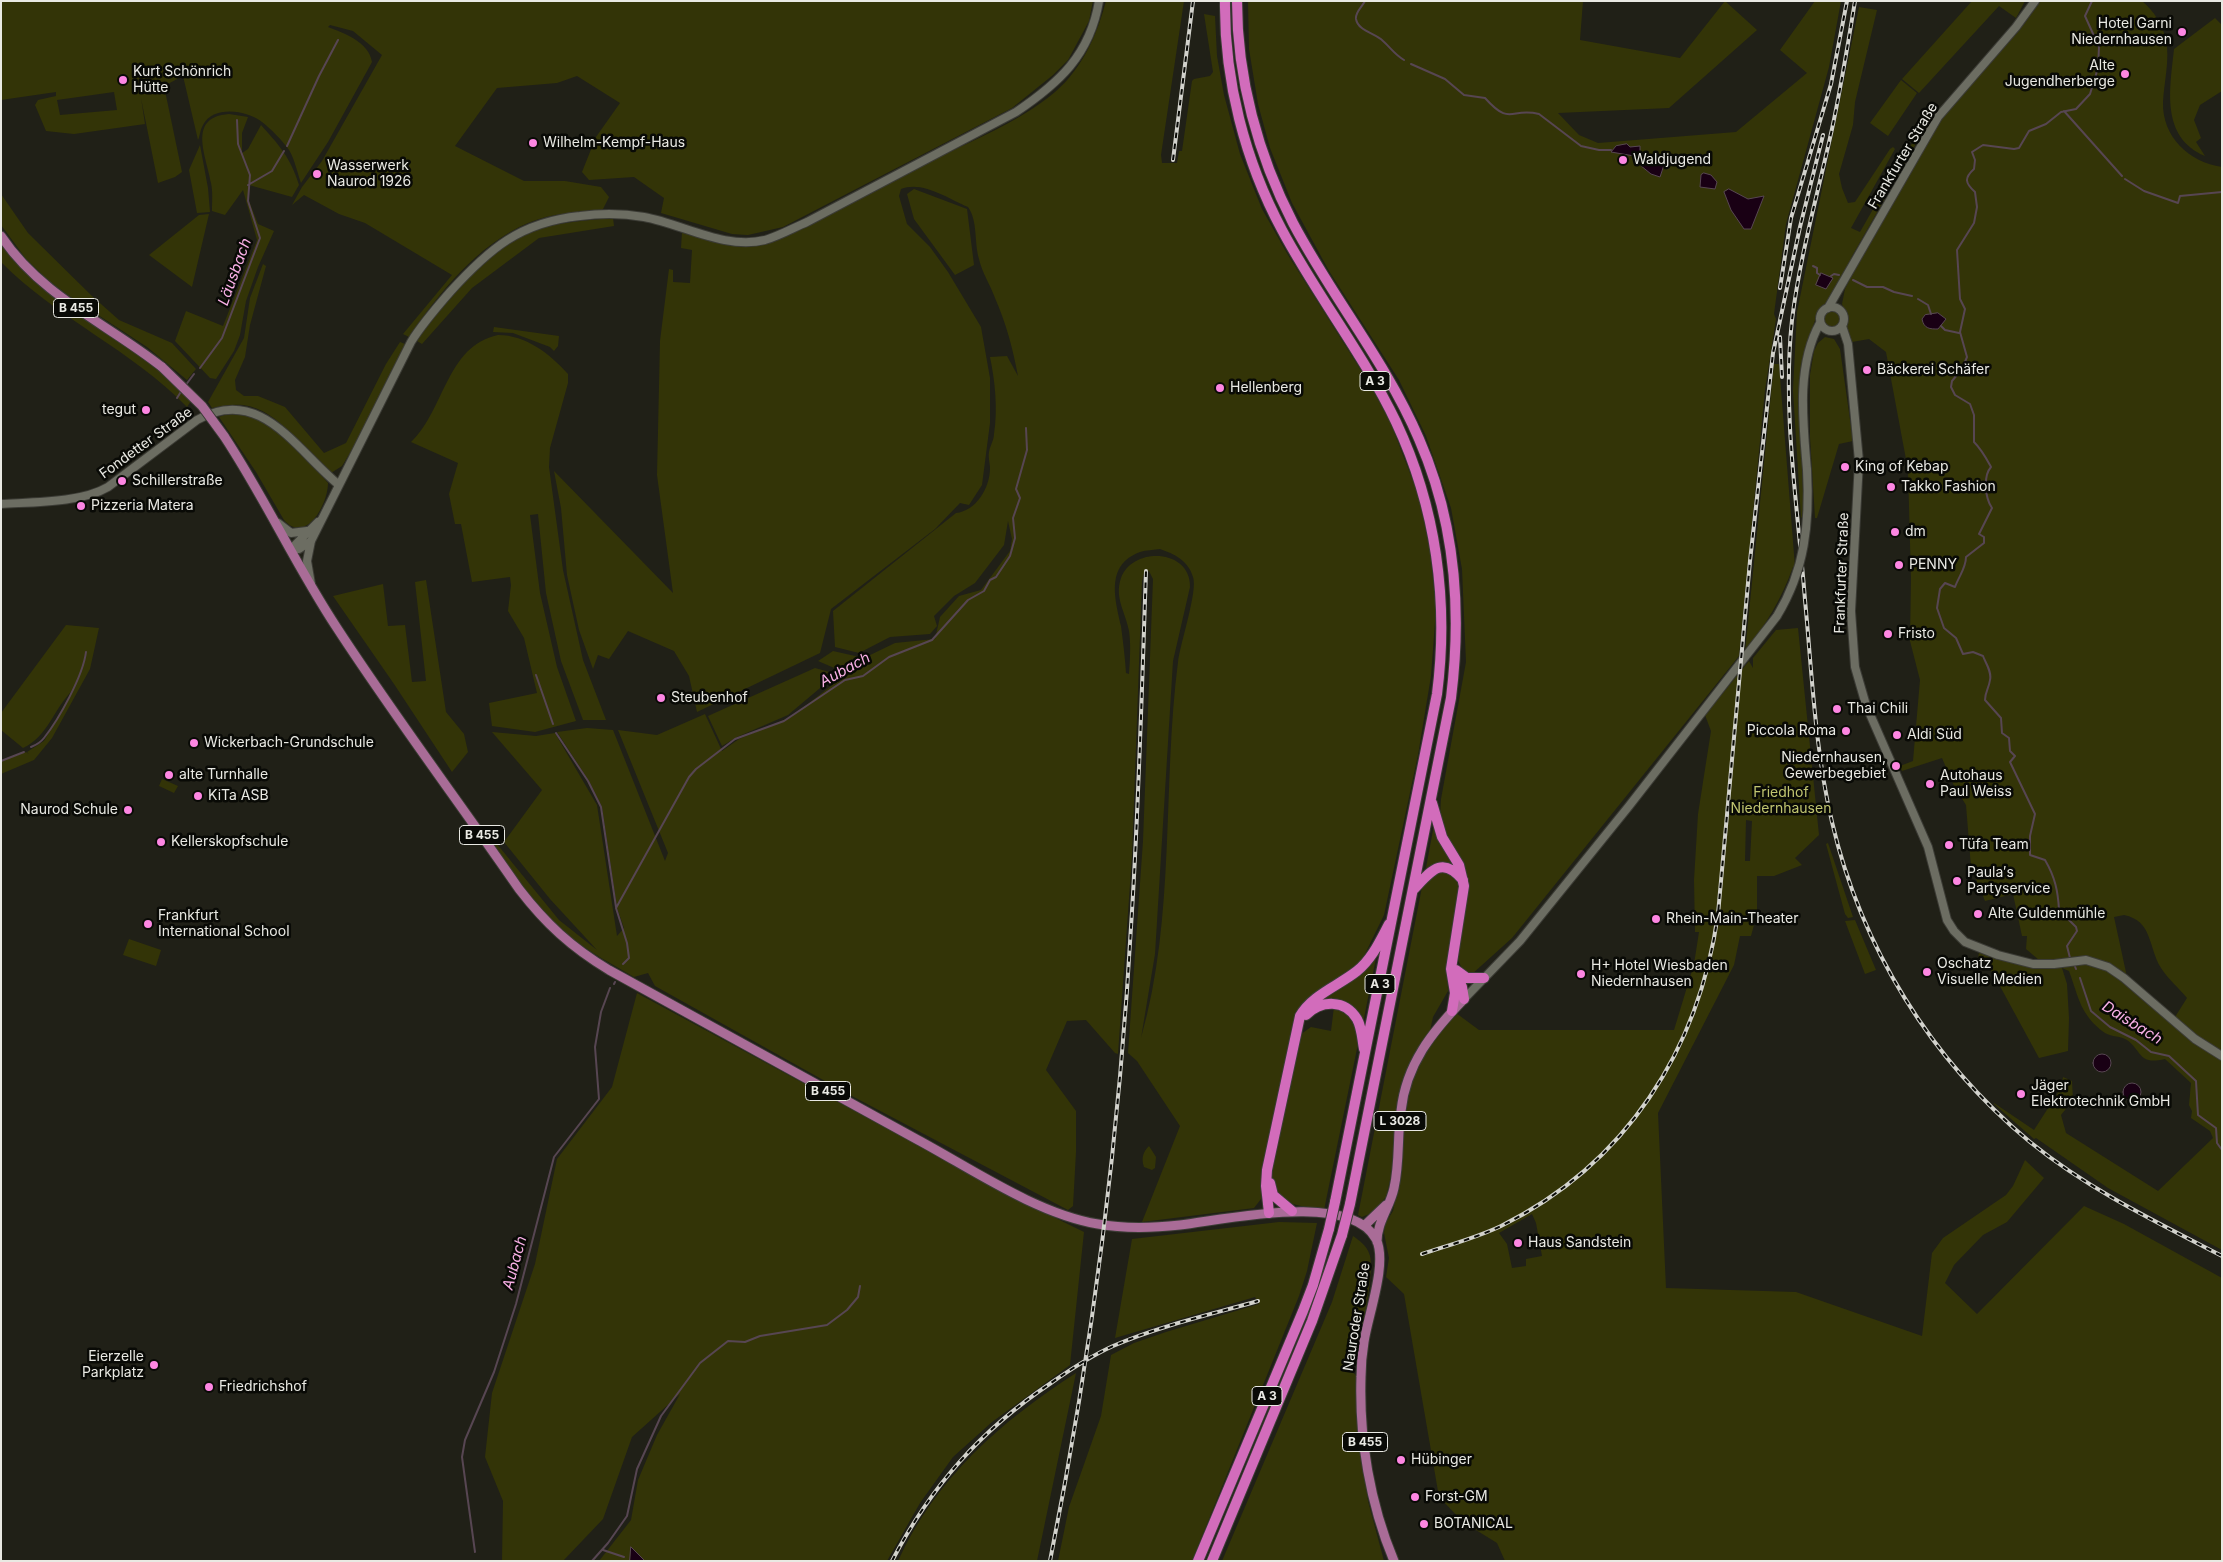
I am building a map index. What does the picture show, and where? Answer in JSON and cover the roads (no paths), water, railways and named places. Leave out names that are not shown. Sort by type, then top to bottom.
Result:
[{"type":"highway","name":"A 3","points":[[1198,1561],[1304,1311],[1316,1277],[1329,1229],[1394,914],[1439,675],[1442,633],[1433,534],[1416,472],[1393,415],[1295,252],[1260,183],[1244,134],[1232,84],[1226,33],[1225,1]]},
{"type":"highway","name":"A 3","points":[[1212,1561],[1312,1321],[1342,1235],[1350,1204],[1451,698],[1456,639],[1455,580],[1446,522],[1430,467],[1408,414],[1381,366],[1306,246],[1272,178],[1256,130],[1244,82],[1238,32],[1237,1]]},
{"type":"highway","points":[[1431,800],[1440,831],[1459,865],[1463,880],[1463,897],[1451,977],[1455,998],[1452,1011]]},
{"type":"highway","points":[[1413,890],[1429,873],[1439,867],[1449,868],[1463,880]]},
{"type":"highway","points":[[1269,1213],[1266,1186],[1267,1170],[1300,1016],[1307,1006],[1357,971],[1366,962],[1375,950],[1394,914]]},
{"type":"highway","points":[[1453,964],[1467,978],[1484,978]]},
{"type":"highway","points":[[1453,964],[1462,986],[1464,999]]},
{"type":"highway","points":[[1453,984],[1464,999]]},
{"type":"highway","points":[[1298,1025],[1308,1013],[1321,1005],[1337,1004],[1344,1007],[1356,1018],[1365,1053]]},
{"type":"highway","points":[[1267,1170],[1274,1203],[1269,1213]]},
{"type":"highway","points":[[1273,1195],[1292,1211]]},
{"type":"main road","points":[[312,586],[307,561],[311,541],[410,342],[422,324],[480,260],[511,237],[544,222],[574,216],[616,213],[646,217],[735,242],[755,242],[775,237],[1016,112],[1042,94],[1062,77],[1078,58],[1091,32],[1099,1]]},
{"type":"main road","name":"Frankfurter Straße","points":[[1828,308],[1938,117],[2016,27],[2033,2]]},
{"type":"main road","name":"B 455","points":[[1,236],[20,261],[39,280],[162,367],[202,406],[224,436],[353,652],[519,889],[549,926],[578,951],[838,1096],[1017,1194],[1056,1213],[1098,1224],[1136,1228],[1180,1225],[1269,1213],[1314,1212],[1340,1216],[1364,1226],[1377,1242]]},
{"type":"main road","name":"Frankfurter Straße","points":[[1838,310],[1844,282]]},
{"type":"main road","points":[[1810,344],[1829,331],[1842,326],[1844,318],[1838,310],[1828,308],[1820,315],[1820,323],[1829,331],[1840,337],[1848,349]]},
{"type":"main road","name":"L 3028","points":[[1377,1242],[1378,1229],[1392,1197],[1397,1170],[1400,1111],[1406,1083],[1422,1048],[1452,1011],[1520,941],[1629,806],[1776,616],[1795,582],[1806,544],[1808,504],[1804,410],[1807,361],[1810,344],[1820,323]]},
{"type":"main road","name":"Frankfurter Straße","points":[[1842,326],[1848,340],[1859,466],[1851,611],[1855,667],[1866,705],[1928,847],[1947,920],[1958,936],[1977,948],[2033,964],[2054,964],[2086,960],[2100,963],[2124,978],[2196,1039],[2222,1056]]},
{"type":"main road","name":"Fondetter Straße","points":[[1,504],[70,498],[97,492],[108,487],[197,420],[213,412],[232,409],[250,412],[266,419],[339,485]]},
{"type":"main road","points":[[272,515],[282,528],[291,533],[309,531]]},
{"type":"main road","points":[[291,549],[324,515]]},
{"type":"main road","points":[[291,549],[299,549],[311,541]]},
{"type":"main road","points":[[1364,1226],[1392,1197]]},
{"type":"main road","points":[[1364,1226],[1373,1226],[1383,1217]]},
{"type":"main road","name":"Nauroder Straße","points":[[1377,1242],[1380,1262],[1364,1343],[1360,1380],[1366,1451],[1377,1515],[1394,1561]]},
{"type":"main road","name":"Nauroder Straße","points":[[1377,1515],[1400,1561]]},
{"type":"waterway","points":[[1365,1],[1357,14],[1357,23],[1363,29],[1380,38],[1404,60]]},
{"type":"waterway","name":"Daisbach","points":[[2070,958],[2067,946],[2077,931],[2076,927],[2059,910],[2055,884],[2045,860],[2030,855],[2030,836],[2035,814],[2010,762],[2015,756],[2010,751],[2009,738],[2002,733],[2001,718],[1985,700],[1990,677],[1988,668],[1983,656],[1973,652],[1963,654],[1956,638],[1944,628],[1937,608],[1940,589],[1945,583],[1955,587],[1964,568],[1966,557],[1984,543],[1984,537],[1979,534],[1992,508],[1986,487],[1988,471],[1991,467],[1982,451],[1974,442],[1974,415],[1970,404],[1955,395],[1951,387],[1952,381],[1962,369],[1967,357],[1960,332],[1965,309],[1960,299],[1957,250],[1974,223],[1977,207],[1975,192],[1969,186],[1967,180],[1974,169],[1975,160],[1972,152],[1983,145],[2019,148],[2029,131],[2046,124],[2061,112],[2076,109],[2090,94],[2098,68],[2099,47],[2085,16],[2092,1]]},
{"type":"waterway","points":[[287,146],[319,76],[338,40]]},
{"type":"waterway","points":[[1411,64],[1445,79],[1464,95],[1485,98],[1500,112],[1506,114],[1529,112],[1539,114],[1581,146],[1599,150],[1611,150]]},
{"type":"waterway","points":[[2064,111],[2122,176]]},
{"type":"waterway","name":"Läusbach","points":[[200,368],[222,338],[260,238],[248,201],[250,175],[238,144],[237,120]]},
{"type":"waterway","points":[[248,185],[272,171],[284,151]]},
{"type":"waterway","points":[[2125,179],[2144,191],[2178,203],[2180,196],[2222,192]]},
{"type":"waterway","points":[[1813,266],[1817,268],[1817,273],[1820,275]]},
{"type":"waterway","points":[[1831,276],[1834,274],[1839,275]]},
{"type":"waterway","points":[[1853,280],[1867,287],[1883,287],[1894,292],[1912,296]]},
{"type":"waterway","points":[[1918,299],[1928,305],[1931,314]]},
{"type":"waterway","points":[[1941,326],[1945,330],[1959,333]]},
{"type":"waterway","points":[[185,386],[194,374]]},
{"type":"waterway","points":[[177,398],[182,390]]},
{"type":"waterway","name":"Aubach","points":[[623,964],[629,958],[627,943],[616,908],[689,777],[696,769],[735,739],[784,721],[845,680],[863,676],[889,657],[932,640],[968,600],[984,591],[990,580],[996,577],[1010,556],[1015,538],[1013,518],[1020,498],[1016,489],[1027,450],[1026,428]]},
{"type":"waterway","name":"Läusbach","points":[[31,747],[43,739],[63,709],[80,673],[86,652]]},
{"type":"waterway","name":"Aubach","points":[[536,675],[553,724]]},
{"type":"waterway","name":"Aubach","points":[[556,733],[588,781],[601,807],[616,907]]},
{"type":"waterway","name":"Läusbach","points":[[1,761],[24,752]]},
{"type":"waterway","name":"Daisbach","points":[[2074,964],[2076,969]]},
{"type":"waterway","name":"Daisbach","points":[[2080,978],[2091,1011],[2110,1027],[2136,1040],[2151,1052],[2169,1056],[2196,1081],[2198,1115],[2216,1128],[2217,1143],[2222,1150]]},
{"type":"waterway","name":"Aubach","points":[[475,1552],[462,1457],[465,1440],[494,1372],[516,1304],[554,1157],[599,1099],[595,1047],[601,1012],[610,988]]},
{"type":"waterway","points":[[592,1561],[608,1543],[627,1516],[637,1469],[661,1416],[700,1363],[728,1341],[745,1342],[760,1336],[827,1325],[847,1310],[858,1297],[860,1286]]},
{"type":"waterway","points":[[603,1550],[624,1557]]},
{"type":"railway","points":[[1173,160],[1193,1]]},
{"type":"railway","points":[[1780,288],[1791,218],[1831,84],[1847,1]]},
{"type":"railway","points":[[1855,1],[1827,153],[1804,248],[1795,296],[1789,355],[1792,460],[1818,740],[1826,795],[1845,868],[1861,913],[1881,957],[1905,998],[1931,1038],[1961,1075],[1994,1110],[2030,1142],[2075,1175],[2123,1204],[2222,1256]]},
{"type":"railway","points":[[1422,1254],[1472,1238],[1501,1226],[1545,1200],[1585,1170],[1620,1136],[1649,1098],[1674,1056],[1694,1011],[1708,964],[1718,914],[1750,561],[1773,353],[1800,227],[1823,135]]},
{"type":"railway","points":[[1780,337],[1782,377]]},
{"type":"railway","points":[[1050,1561],[1092,1319],[1103,1238],[1120,1074],[1134,869],[1146,571]]},
{"type":"railway","points":[[892,1561],[923,1508],[960,1462],[1002,1420],[1051,1383],[1097,1354],[1130,1339],[1184,1321],[1258,1301]]},
{"type":"place","name":"Hotel Garni Niedernhausen","points":[[2182,32]]},
{"type":"place","name":"Alte Jugendherberge","points":[[2125,74]]},
{"type":"place","name":"Kurt Schönrich Hütte","points":[[123,80]]},
{"type":"place","name":"Wilhelm-Kempf-Haus","points":[[533,143]]},
{"type":"place","name":"Waldjugend","points":[[1623,160]]},
{"type":"place","name":"Wasserwerk Naurod 1926","points":[[317,174]]},
{"type":"place","name":"Bäckerei Schäfer","points":[[1867,370]]},
{"type":"place","name":"Hellenberg","points":[[1220,388]]},
{"type":"place","name":"tegut","points":[[146,410]]},
{"type":"place","name":"King of Kebap","points":[[1845,467]]},
{"type":"place","name":"Schillerstraße","points":[[122,481]]},
{"type":"place","name":"Takko Fashion","points":[[1891,487]]},
{"type":"place","name":"Pizzeria Matera","points":[[81,506]]},
{"type":"place","name":"dm","points":[[1895,532]]},
{"type":"place","name":"PENNY","points":[[1899,565]]},
{"type":"place","name":"Fristo","points":[[1888,634]]},
{"type":"place","name":"Steubenhof","points":[[661,698]]},
{"type":"place","name":"Thai Chili","points":[[1837,709]]},
{"type":"place","name":"Piccola Roma","points":[[1846,731]]},
{"type":"place","name":"Aldi Süd","points":[[1897,735]]},
{"type":"place","name":"Wickerbach-Grundschule","points":[[194,743]]},
{"type":"place","name":"Niedernhausen, Gewerbegebiet","points":[[1896,766]]},
{"type":"place","name":"alte Turnhalle","points":[[169,775]]},
{"type":"place","name":"Autohaus Paul Weiss","points":[[1930,784]]},
{"type":"place","name":"KiTa ASB","points":[[198,796]]},
{"type":"place","name":"Naurod Schule","points":[[128,810]]},
{"type":"place","name":"Kellerskopfschule","points":[[161,842]]},
{"type":"place","name":"Tüfa Team","points":[[1949,845]]},
{"type":"place","name":"Paula′s Partyservice","points":[[1957,881]]},
{"type":"place","name":"Alte Guldenmühle","points":[[1978,914]]},
{"type":"place","name":"Rhein-Main-Theater","points":[[1656,919]]},
{"type":"place","name":"Frankfurt International School","points":[[148,924]]},
{"type":"place","name":"Oschatz Visuelle Medien","points":[[1927,972]]},
{"type":"place","name":"H+ Hotel Wiesbaden Niedernhausen","points":[[1581,974]]},
{"type":"place","name":"Jäger Elektrotechnik GmbH","points":[[2021,1094]]},
{"type":"place","name":"Haus Sandstein","points":[[1518,1243]]},
{"type":"place","name":"Eierzelle Parkplatz","points":[[154,1365]]},
{"type":"place","name":"Friedrichshof","points":[[209,1387]]},
{"type":"place","name":"Hübinger","points":[[1401,1460]]},
{"type":"place","name":"Forst-GM","points":[[1415,1497]]},
{"type":"place","name":"BOTANICAL","points":[[1424,1524]]},
{"type":"park label","name":"Friedhof Niedernhausen","points":[[1781,802]]}]
